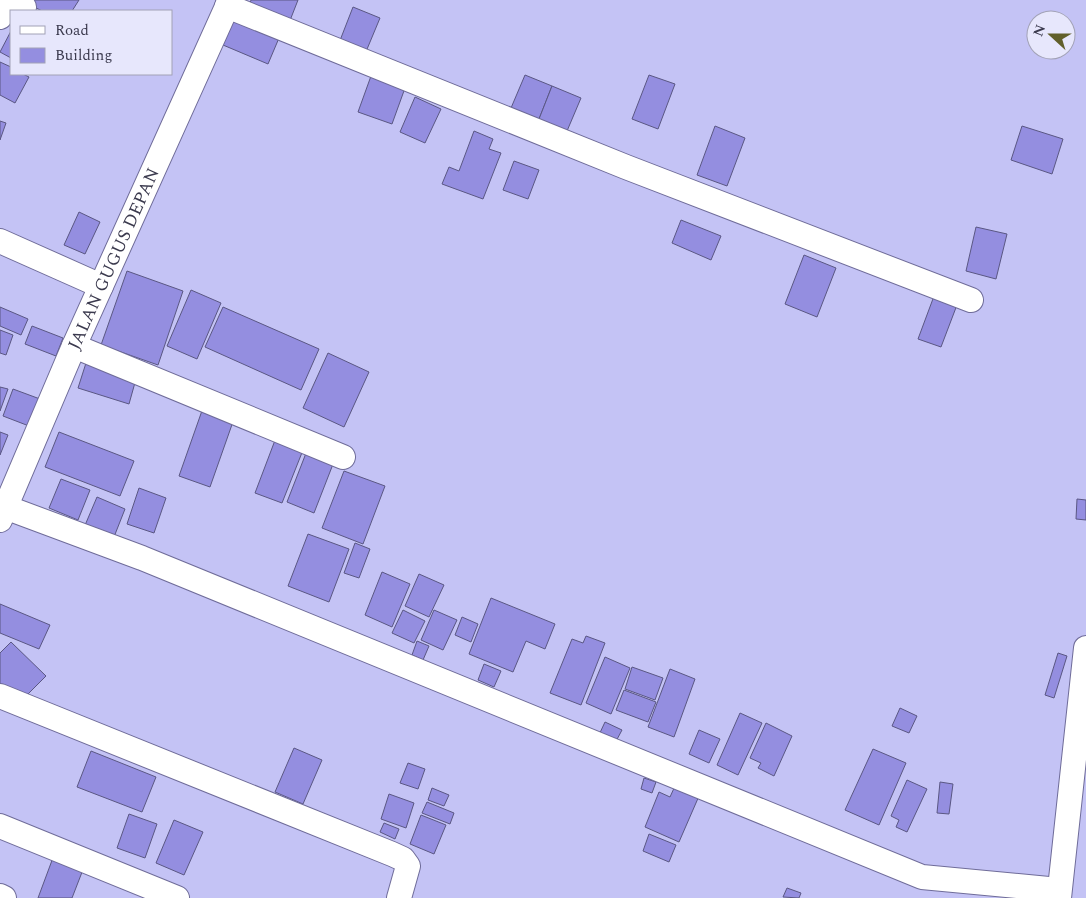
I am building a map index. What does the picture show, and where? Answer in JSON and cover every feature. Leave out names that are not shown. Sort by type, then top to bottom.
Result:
[{"type":"street","name":"JALAN GUGUS DEPAN","points":[[3,513],[74,346],[228,3]]},
{"type":"street","points":[[228,3],[626,167],[971,300]]},
{"type":"street","points":[[0,17],[10,5],[24,7]]},
{"type":"street","points":[[0,241],[101,286]]},
{"type":"street","points":[[74,346],[342,457]]},
{"type":"street","points":[[3,513],[151,561],[922,877],[1059,894],[1086,648]]},
{"type":"street","points":[[0,696],[403,859],[408,866],[398,898]]},
{"type":"street","points":[[0,826],[177,898]]},
{"type":"street","points":[[0,896],[4,898]]},
{"type":"building","points":[[21,0],[79,0],[73,10],[40,10]]},
{"type":"building","points":[[251,0],[298,0],[289,23],[249,6]]},
{"type":"building","points":[[353,7],[380,18],[365,54],[339,43]]},
{"type":"building","points":[[234,19],[279,38],[268,64],[223,45]]},
{"type":"building","points":[[10,33],[10,57],[0,52]]},
{"type":"building","points":[[0,62],[10,67],[10,75],[25,75],[29,77],[15,103],[0,95]]},
{"type":"building","points":[[525,75],[552,86],[539,119],[511,108]]},
{"type":"building","points":[[649,75],[675,84],[658,129],[632,119]]},
{"type":"building","points":[[371,76],[405,88],[392,124],[358,112]]},
{"type":"building","points":[[552,86],[581,98],[567,131],[539,119]]},
{"type":"building","points":[[415,97],[441,109],[425,143],[400,132]]},
{"type":"building","points":[[0,121],[6,123],[0,140]]},
{"type":"building","points":[[715,126],[745,138],[727,186],[697,175]]},
{"type":"building","points":[[1022,126],[1063,139],[1052,174],[1011,160]]},
{"type":"building","points":[[474,131],[493,139],[489,149],[501,153],[483,199],[442,184],[449,167],[459,171]]},
{"type":"building","points":[[514,161],[539,170],[528,199],[503,190]]},
{"type":"building","points":[[79,212],[100,222],[85,254],[64,245]]},
{"type":"building","points":[[681,220],[721,236],[711,260],[672,243]]},
{"type":"building","points":[[976,227],[1007,234],[996,279],[966,271]]},
{"type":"building","points":[[804,255],[836,268],[817,317],[785,304]]},
{"type":"building","points":[[127,271],[183,291],[158,365],[101,345]]},
{"type":"building","points":[[937,288],[960,297],[941,347],[918,339]]},
{"type":"building","points":[[191,290],[221,303],[197,359],[167,346]]},
{"type":"building","points":[[0,307],[28,319],[21,335],[0,326]]},
{"type":"building","points":[[223,307],[319,349],[301,390],[205,347]]},
{"type":"building","points":[[32,326],[63,338],[56,356],[25,344]]},
{"type":"building","points":[[0,330],[13,335],[6,355],[0,353]]},
{"type":"building","points":[[328,353],[369,372],[344,427],[303,408]]},
{"type":"building","points":[[86,363],[136,379],[129,404],[78,388]]},
{"type":"building","points":[[0,387],[8,389],[0,411]]},
{"type":"building","points":[[13,389],[40,399],[29,426],[3,416]]},
{"type":"building","points":[[204,405],[235,416],[210,487],[179,476]]},
{"type":"building","points":[[0,432],[8,435],[0,455]]},
{"type":"building","points":[[59,432],[134,461],[120,496],[45,467]]},
{"type":"building","points":[[277,435],[305,445],[282,503],[255,493]]},
{"type":"building","points":[[308,448],[335,459],[314,513],[287,502]]},
{"type":"building","points":[[344,471],[385,486],[363,544],[322,528]]},
{"type":"building","points":[[61,479],[90,490],[78,520],[49,508]]},
{"type":"building","points":[[139,488],[166,498],[154,533],[127,524]]},
{"type":"building","points":[[97,497],[125,509],[112,542],[83,530]]},
{"type":"building","points":[[1077,499],[1086,500],[1086,520],[1076,519]]},
{"type":"building","points":[[308,534],[349,549],[329,602],[288,586]]},
{"type":"building","points":[[355,543],[370,549],[359,578],[344,573]]},
{"type":"building","points":[[382,572],[410,584],[392,627],[365,615]]},
{"type":"building","points":[[419,574],[444,585],[429,617],[405,606]]},
{"type":"building","points":[[491,598],[555,624],[545,649],[526,641],[513,672],[469,654]]},
{"type":"building","points":[[0,604],[50,625],[39,649],[0,633]]},
{"type":"building","points":[[403,610],[425,621],[414,643],[392,633]]},
{"type":"building","points":[[434,610],[457,620],[443,650],[421,640]]},
{"type":"building","points":[[462,617],[478,624],[471,642],[455,635]]},
{"type":"building","points":[[586,636],[605,643],[581,705],[550,693],[572,639],[583,643]]},
{"type":"building","points":[[417,641],[429,646],[423,660],[412,655]]},
{"type":"building","points":[[11,642],[46,676],[22,700],[0,689],[0,653]]},
{"type":"building","points":[[1058,653],[1067,656],[1054,698],[1045,695]]},
{"type":"building","points":[[605,657],[630,668],[611,714],[586,703]]},
{"type":"building","points":[[484,664],[501,671],[494,687],[478,680]]},
{"type":"building","points":[[632,667],[663,678],[655,700],[625,689]]},
{"type":"building","points":[[670,669],[695,679],[674,737],[648,727]]},
{"type":"building","points":[[624,690],[656,702],[648,722],[616,710]]},
{"type":"building","points":[[900,708],[917,716],[909,733],[892,726]]},
{"type":"building","points":[[740,713],[762,723],[738,775],[717,765]]},
{"type":"building","points":[[605,722],[622,730],[614,745],[598,737]]},
{"type":"building","points":[[766,723],[792,736],[774,776],[758,768],[761,763],[750,758]]},
{"type":"building","points":[[699,730],[720,739],[709,763],[689,754]]},
{"type":"building","points":[[294,748],[322,760],[303,804],[275,792]]},
{"type":"building","points":[[873,749],[906,763],[879,825],[845,810]]},
{"type":"building","points":[[91,751],[156,777],[142,812],[77,787]]},
{"type":"building","points":[[408,763],[425,769],[418,789],[400,783]]},
{"type":"building","points":[[644,778],[656,782],[652,793],[641,789]]},
{"type":"building","points":[[907,780],[927,789],[907,832],[896,827],[899,820],[891,816]]},
{"type":"building","points":[[940,782],[953,784],[949,814],[937,813]]},
{"type":"building","points":[[675,786],[699,796],[679,842],[645,827],[659,792],[670,797]]},
{"type":"building","points":[[432,788],[449,795],[444,806],[428,800]]},
{"type":"building","points":[[389,794],[414,803],[406,828],[381,819]]},
{"type":"building","points":[[427,802],[454,813],[450,824],[422,813]]},
{"type":"building","points":[[129,814],[157,824],[145,858],[117,848]]},
{"type":"building","points":[[421,815],[446,825],[434,854],[410,844]]},
{"type":"building","points":[[174,820],[203,832],[184,875],[156,863]]},
{"type":"building","points":[[384,823],[399,829],[395,839],[380,832]]},
{"type":"building","points":[[649,834],[676,845],[669,862],[643,851]]},
{"type":"building","points":[[54,855],[84,867],[72,898],[38,898]]},
{"type":"building","points":[[787,888],[801,893],[799,898],[783,897]]}]
